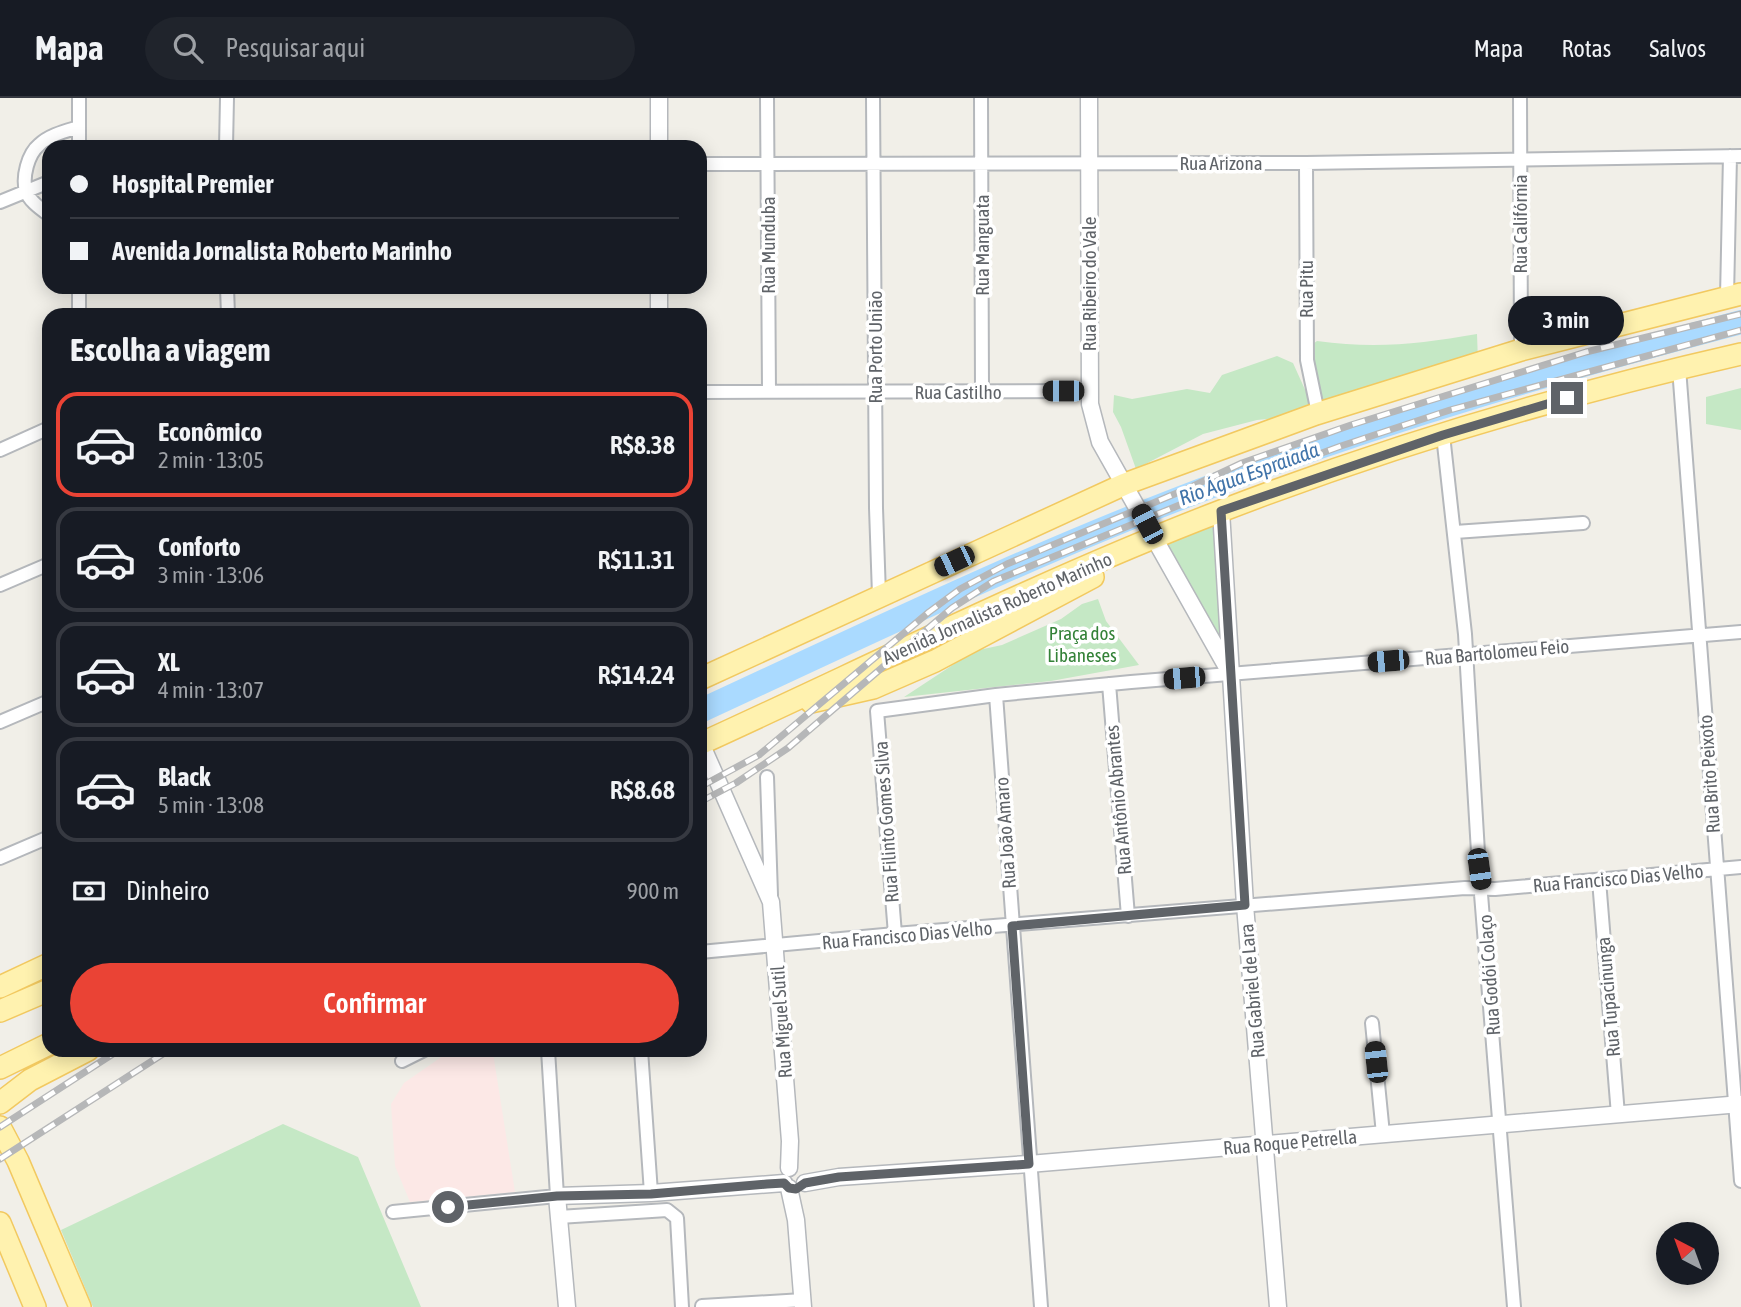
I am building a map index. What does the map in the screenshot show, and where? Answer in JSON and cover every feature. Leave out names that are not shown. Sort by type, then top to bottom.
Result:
[{"type":"main road","points":[[707,676],[879,595],[1318,414],[1521,350],[1734,295]]},
{"type":"main road","name":"Avenida Jornalista Roberto Marinho","points":[[707,740],[1150,532],[1221,511],[1443,435],[1629,380],[1741,354]]},
{"type":"main road","points":[[2,985],[42,967]]},
{"type":"main road","points":[[0,1011],[42,993]]},
{"type":"main road","points":[[0,1068],[42,1047]]},
{"type":"main road","points":[[0,1103],[30,1080],[74,1057]]},
{"type":"main road","points":[[30,1080],[10,1108],[7,1145],[79,1307]]},
{"type":"main road","points":[[0,1223],[35,1307]]},
{"type":"street","points":[[79,98],[79,140]]},
{"type":"street","points":[[226,98],[226,140]]},
{"type":"street","points":[[659,98],[659,140]]},
{"type":"street","name":"Rua Munduba","points":[[767,98],[769,391]]},
{"type":"street","name":"Rua Porto União","points":[[873,98],[879,595]]},
{"type":"street","name":"Rua Manguata","points":[[981,98],[982,392]]},
{"type":"street","name":"Rua Ribeiro do Vale","points":[[1089,98],[1092,420],[1100,442],[1150,532]]},
{"type":"street","name":"Rua Califórnia","points":[[1520,98],[1521,350]]},
{"type":"street","points":[[45,140],[79,127]]},
{"type":"street","points":[[42,142],[32,151],[25,176],[26,191],[42,209]]},
{"type":"street","points":[[1734,295],[1736,156]]},
{"type":"street","name":"Rua Arizona","points":[[707,164],[1306,163],[1736,156]]},
{"type":"street","name":"Rua Pitu","points":[[1306,163],[1307,360],[1318,414]]},
{"type":"street","points":[[0,202],[42,185]]},
{"type":"street","name":"Rua Brito Peixoto","points":[[1679,368],[1716,870],[1738,1104],[1741,1181]]},
{"type":"street","name":"Rua Castilho","points":[[707,392],[1090,391]]},
{"type":"street","points":[[0,450],[42,431]]},
{"type":"street","name":"Rua Godói Colaço","points":[[1443,435],[1466,655],[1514,1307]]},
{"type":"street","name":"Rua Gabriel de Lara","points":[[1221,511],[1245,905],[1278,1307]]},
{"type":"street","points":[[1455,532],[1583,523]]},
{"type":"street","name":"Rua Gabriel de Lara","points":[[1150,532],[1231,674]]},
{"type":"street","points":[[0,585],[42,567]]},
{"type":"street","name":"Rua Bartolomeu Feio","points":[[877,711],[996,695],[1109,684],[1741,632]]},
{"type":"street","name":"Rua Antônio Abrantes","points":[[1109,684],[1128,916]]},
{"type":"street","name":"Rua João Amaro","points":[[996,695],[1041,1307]]},
{"type":"street","points":[[0,722],[42,704]]},
{"type":"street","name":"Rua Filinto Gomes Silva","points":[[877,711],[895,934]]},
{"type":"street","name":"Rua Miguel Sutil","points":[[707,759],[771,902]]},
{"type":"street","name":"Rua Miguel Sutil","points":[[766,777],[771,902],[803,1303]]},
{"type":"street","points":[[0,858],[42,840]]},
{"type":"street","name":"Rua Francisco Dias Velho","points":[[707,951],[1245,905],[1482,889],[1741,867]]},
{"type":"street","name":"Rua Tupacinunga","points":[[1599,880],[1618,1115]]},
{"type":"street","points":[[1373,1023],[1383,1134]]},
{"type":"street","points":[[402,1061],[410,1057]]},
{"type":"street","points":[[548,1057],[567,1307]]},
{"type":"street","points":[[641,1057],[651,1194]]},
{"type":"street","name":"Rua Roque Petrella","points":[[393,1212],[557,1196],[651,1194],[749,1185],[795,1177],[839,1177],[1029,1164],[1738,1104]]},
{"type":"street","points":[[559,1217],[667,1210],[672,1212],[677,1218],[682,1307]]},
{"type":"street","points":[[702,1306],[803,1303]]},
{"type":"shaded area","points":[[441,1057],[494,1057],[515,1192],[410,1202],[395,1166],[391,1104],[404,1083]]},
{"type":"green space","points":[[1477,334],[1478,361],[1320,402],[1310,346],[1317,341],[1358,345],[1397,344]]},
{"type":"green space","points":[[1277,356],[1293,363],[1316,414],[1257,420],[1203,434],[1136,469],[1113,412],[1114,395],[1132,399],[1187,389],[1210,393],[1222,375]]},
{"type":"green space","points":[[1741,388],[1741,430],[1706,424],[1706,397]]},
{"type":"green space","points":[[1219,513],[1229,669],[1156,539]]},
{"type":"green space","name":"Praça dos Libaneses","points":[[1098,599],[1106,621],[1139,665],[1051,681],[904,697],[974,651],[1002,645],[1061,619],[1082,604]]},
{"type":"green space","points":[[283,1124],[358,1157],[421,1307],[93,1307],[61,1230]]},
{"type":"waterway","name":"Rio Água Espraiada","points":[[707,708],[1024,562],[1223,482],[1351,436],[1480,395],[1741,322]]},
{"type":"railway","points":[[707,783],[759,755],[929,612],[960,589],[1007,564],[1242,463],[1351,425],[1586,352],[1741,314]]},
{"type":"railway","points":[[707,798],[736,783],[788,748],[952,608],[994,581],[1182,504],[1341,446],[1450,410],[1741,330]]},
{"type":"railway","points":[[0,1127],[108,1057]]},
{"type":"railway","points":[[0,1159],[158,1057]]},
{"type":"route","points":[[448,1207],[557,1196],[651,1194],[784,1183],[789,1188],[796,1189],[805,1183],[839,1177],[1029,1164],[1012,926],[1245,905],[1221,511],[1443,435],[1567,398]]}]
